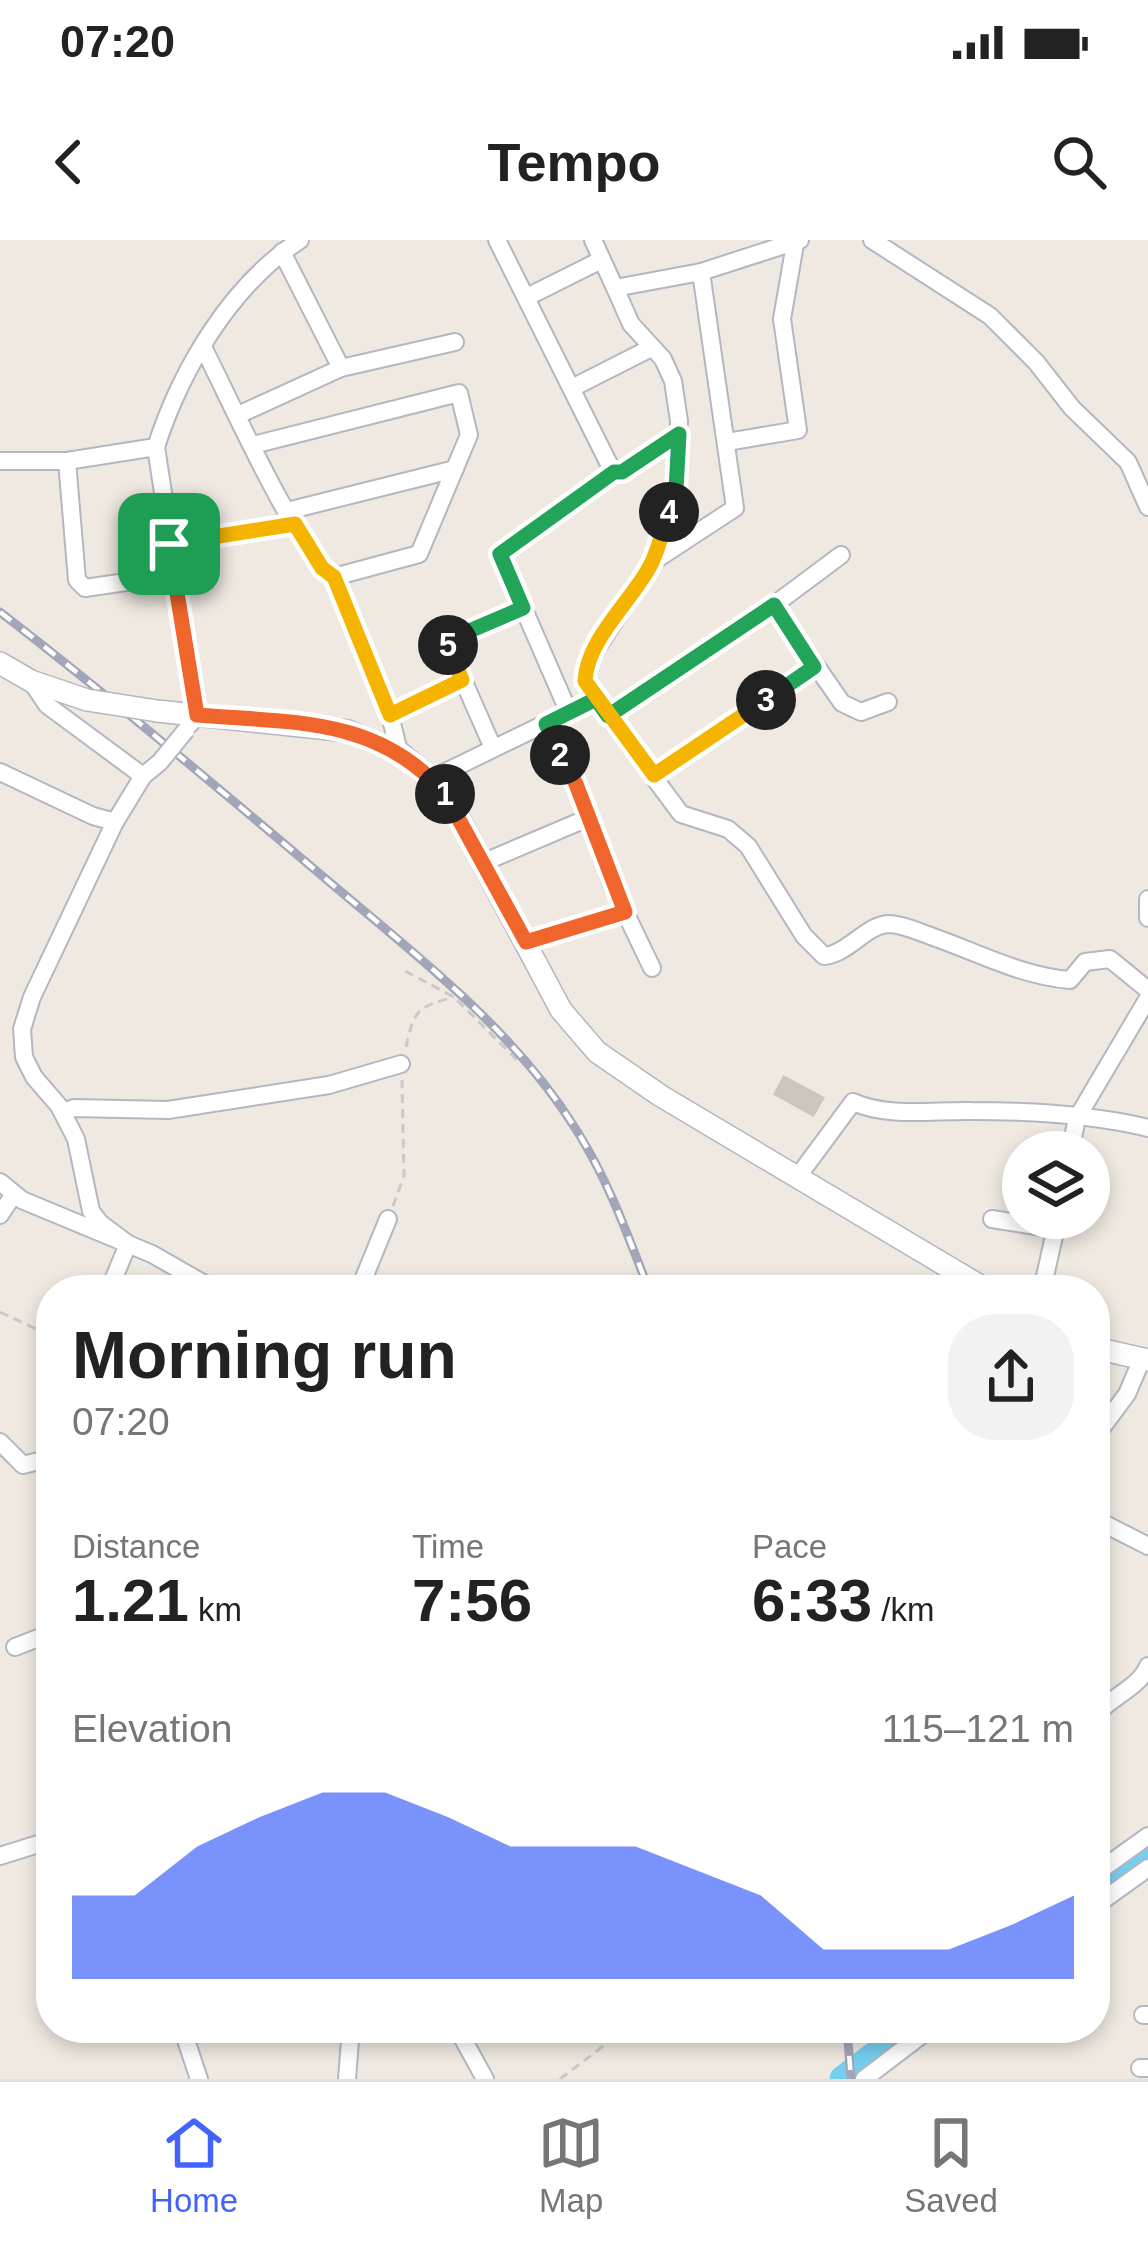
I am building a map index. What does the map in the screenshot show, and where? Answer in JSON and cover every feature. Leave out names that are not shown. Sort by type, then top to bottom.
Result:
[{"type":"street","points":[[128,1244],[91,1210],[76,1139],[24,1057],[22,1029],[32,997],[115,822],[143,776],[191,722],[156,447],[167,412],[203,347],[252,280],[300,240]]},
{"type":"street","points":[[497,240],[614,472]]},
{"type":"street","points":[[593,240],[631,324],[663,359],[673,381],[679,434],[676,490],[652,562],[586,665],[585,681],[681,814],[728,830],[748,846],[804,936],[824,956],[838,954],[885,924],[1044,978],[1070,980],[1085,962],[1110,959],[1148,994],[1077,1118],[1074,1131]]},
{"type":"street","points":[[872,240],[990,316],[1036,362],[1072,408],[1128,462],[1148,507]]},
{"type":"street","points":[[616,288],[700,272],[798,242],[782,319],[798,430],[727,442]]},
{"type":"street","points":[[282,252],[341,368]]},
{"type":"street","points":[[527,297],[601,260]]},
{"type":"street","points":[[652,562],[735,508],[700,272]]},
{"type":"street","points":[[238,415],[341,368],[455,341]]},
{"type":"street","points":[[203,347],[291,517],[322,568],[334,577],[390,715],[398,752]]},
{"type":"street","points":[[572,388],[652,348]]},
{"type":"street","points":[[254,445],[460,393],[469,435],[418,554],[334,577]]},
{"type":"street","points":[[569,713],[500,554],[614,472],[622,472],[679,434]]},
{"type":"street","points":[[1,459],[67,461],[156,447]]},
{"type":"street","points":[[67,461],[76,580],[85,588],[174,575]]},
{"type":"street","points":[[169,544],[291,517],[455,469]]},
{"type":"street","points":[[608,716],[841,555]]},
{"type":"street","points":[[774,605],[842,703],[861,712],[889,702]]},
{"type":"street","points":[[493,748],[446,641],[523,608]]},
{"type":"street","points":[[0,663],[86,700],[157,711],[191,722],[348,730],[398,752],[449,800],[561,1010],[597,1052],[649,1089],[963,1275]]},
{"type":"street","points":[[654,775],[814,667]]},
{"type":"street","points":[[31,680],[47,705],[143,776]]},
{"type":"street","points":[[390,715],[462,680]]},
{"type":"street","points":[[431,779],[596,699]]},
{"type":"street","points":[[546,724],[652,968]]},
{"type":"street","points":[[0,772],[115,822]]},
{"type":"street","points":[[482,863],[588,818]]},
{"type":"street","points":[[1148,899],[1148,918]]},
{"type":"street","points":[[526,942],[625,912]]},
{"type":"street","points":[[63,1112],[74,1108],[168,1110],[329,1085],[401,1064]]},
{"type":"street","points":[[799,1174],[853,1102],[877,1111],[1093,1116],[1148,1128]]},
{"type":"street","points":[[0,1215],[7,1188],[187,1275]]},
{"type":"street","points":[[365,1275],[388,1219]]},
{"type":"street","points":[[992,1219],[1002,1220]]},
{"type":"street","points":[[1045,1275],[1053,1239]]},
{"type":"street","points":[[115,1275],[128,1244]]},
{"type":"street","points":[[1110,1352],[1145,1360],[1110,1417]]},
{"type":"street","points":[[0,1442],[23,1465],[36,1462]]},
{"type":"street","points":[[1110,1527],[1148,1546]]},
{"type":"street","points":[[14,1647],[36,1639]]},
{"type":"street","points":[[1110,1699],[1146,1674]]},
{"type":"street","points":[[1110,1863],[1148,1836]]},
{"type":"street","points":[[0,1856],[36,1845]]},
{"type":"street","points":[[1110,1895],[1148,1868]]},
{"type":"street","points":[[187,2043],[200,2079]]},
{"type":"street","points":[[347,2079],[350,2043]]},
{"type":"street","points":[[465,2043],[484,2079]]},
{"type":"street","points":[[864,2079],[911,2043]]},
{"type":"path","points":[[405,971],[454,998],[518,1061]]},
{"type":"path","points":[[388,1219],[404,1176],[401,1064],[415,1014],[425,1005],[454,998]]},
{"type":"path","points":[[0,1312],[36,1329]]},
{"type":"path","points":[[560,2079],[607,2043]]},
{"type":"building","points":[[784,1077],[823,1098],[813,1115],[775,1094]]},
{"type":"waterway","points":[[1110,1875],[1148,1848]]},
{"type":"waterway","points":[[843,2079],[890,2043]]},
{"type":"railway","points":[[0,612],[400,941],[496,1029],[552,1095],[588,1150],[643,1275]]},
{"type":"railway","points":[[848,2043],[851,2079]]},
{"type":"route","points":[[169,544],[197,715],[348,730],[373,738],[416,764],[449,800],[526,942],[625,912],[576,784],[546,724],[596,699],[608,716],[774,605],[814,667],[654,775],[608,716],[585,681],[586,665],[597,645],[652,562],[676,490],[679,434],[622,472],[614,472],[500,554],[523,608],[446,641],[462,680],[390,715],[334,577],[322,568],[295,524],[169,544]]}]
